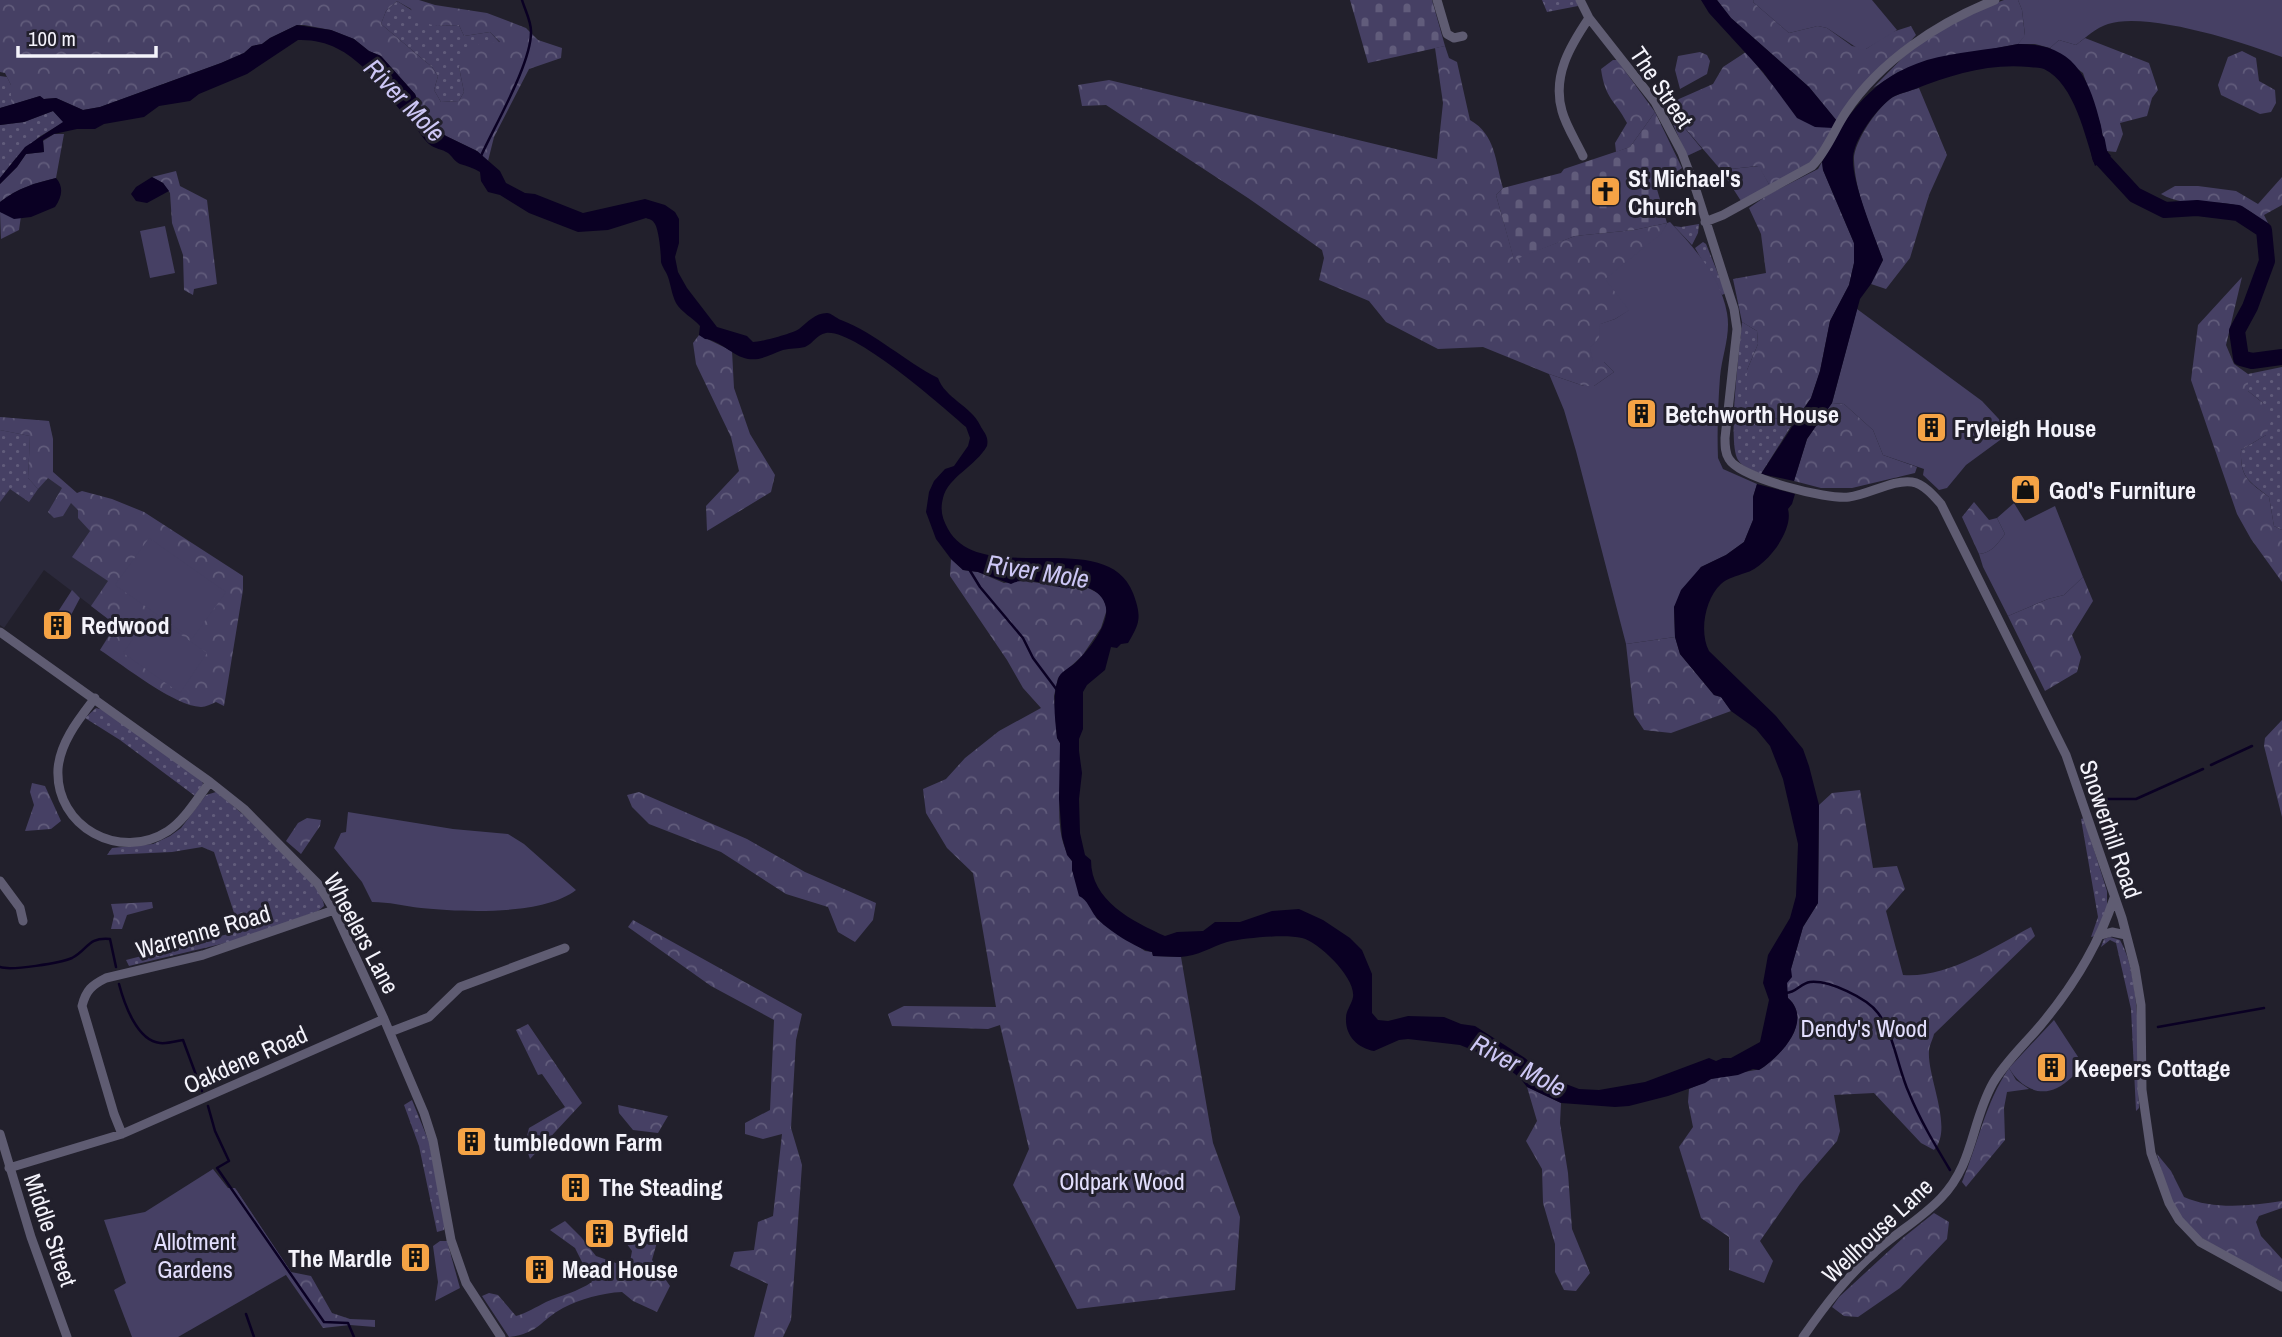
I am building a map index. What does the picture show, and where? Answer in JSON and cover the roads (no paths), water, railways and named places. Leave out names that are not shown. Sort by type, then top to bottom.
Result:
[{"type":"street","points":[[1437,0],[1447,34],[1454,38],[1463,36]]},
{"type":"street","name":"The Street","points":[[1580,0],[1589,18],[1655,102],[1669,127],[1696,190],[1734,309],[1737,329],[1730,374],[1725,451],[1729,461],[1753,477],[1795,488]]},
{"type":"street","points":[[1705,222],[1723,215],[1812,166],[1822,156],[1847,110],[1910,45],[1973,9],[1995,0]]},
{"type":"street","points":[[1583,156],[1562,110],[1559,87],[1563,62],[1589,18]]},
{"type":"street","name":"Snowerhill Road","points":[[1795,488],[1848,498],[1897,483],[1913,482],[1930,491],[1941,505],[2066,755],[2114,898],[2135,968],[2141,1005],[2142,1090],[2151,1153],[2169,1203],[2179,1220],[2200,1242],[2282,1287]]},
{"type":"street","name":"Wheelers Lane","points":[[0,632],[210,782],[244,809],[318,884],[334,910],[415,1092],[433,1141],[458,1264],[473,1297],[501,1337]]},
{"type":"street","points":[[95,698],[62,747],[58,769],[60,789],[68,810],[93,834],[111,842],[127,843],[158,836],[178,822],[210,782]]},
{"type":"street","points":[[0,881],[20,908],[23,921]]},
{"type":"street","name":"Wellhouse Lane","points":[[1803,1337],[1850,1276],[1875,1251],[1924,1213],[1955,1182],[1965,1164],[1992,1086],[2005,1065],[2040,1027],[2064,994],[2101,935],[2114,898]]},
{"type":"street","name":"Warrenne Road","points":[[122,1133],[82,1006],[85,993],[92,985],[106,978],[203,955],[334,910]]},
{"type":"street","points":[[2101,935],[2112,932],[2126,935]]},
{"type":"street","points":[[390,1032],[429,1017],[460,987],[565,948]]},
{"type":"street","name":"Oakdene Road","points":[[9,1168],[122,1133],[384,1019]]},
{"type":"street","name":"Middle Street","points":[[0,1134],[31,1237],[67,1337]]},
{"type":"water","points":[[1701,0],[1717,0],[1731,18],[1809,87],[1837,121],[1833,128],[1815,127],[1797,118],[1763,72],[1709,13]]},
{"type":"water","points":[[297,25],[331,30],[354,39],[369,51],[381,56],[415,94],[420,106],[438,130],[477,151],[500,171],[506,183],[525,193],[535,194],[583,213],[645,199],[665,205],[675,212],[679,219],[679,243],[675,257],[678,272],[717,327],[747,336],[757,342],[796,331],[815,316],[829,313],[867,333],[938,378],[946,391],[971,412],[986,435],[987,446],[946,491],[942,510],[948,529],[964,546],[987,555],[1072,559],[1098,563],[1119,573],[1136,601],[1138,620],[1128,643],[1117,648],[1111,647],[1105,670],[1087,685],[1083,692],[1083,729],[1079,739],[1082,773],[1079,799],[1080,833],[1085,855],[1091,860],[1098,887],[1116,908],[1165,936],[1177,932],[1203,931],[1215,922],[1240,922],[1272,911],[1299,909],[1323,920],[1350,938],[1362,950],[1372,974],[1372,1013],[1378,1020],[1388,1021],[1408,1016],[1444,1017],[1475,1026],[1525,1058],[1545,1076],[1579,1089],[1599,1090],[1645,1082],[1709,1058],[1716,1061],[1731,1058],[1760,1042],[1769,1000],[1763,983],[1768,955],[1790,918],[1796,896],[1798,844],[1783,779],[1770,746],[1756,729],[1731,711],[1721,697],[1714,695],[1680,654],[1675,637],[1674,607],[1681,590],[1701,567],[1726,555],[1744,542],[1753,520],[1753,497],[1757,484],[1795,494],[1788,509],[1787,527],[1777,547],[1761,564],[1729,579],[1715,590],[1704,625],[1709,651],[1776,716],[1803,749],[1819,805],[1818,903],[1803,927],[1791,969],[1792,977],[1787,983],[1788,998],[1795,1007],[1797,1017],[1791,1038],[1776,1056],[1759,1070],[1711,1079],[1668,1096],[1615,1107],[1561,1103],[1527,1087],[1497,1060],[1460,1045],[1408,1039],[1374,1051],[1363,1047],[1350,1036],[1346,1024],[1346,1015],[1353,997],[1349,980],[1326,953],[1302,938],[1275,936],[1244,939],[1227,942],[1193,955],[1177,957],[1153,956],[1152,952],[1114,933],[1100,922],[1079,896],[1072,861],[1067,855],[1062,837],[1059,799],[1060,743],[1057,738],[1054,708],[1059,677],[1079,659],[1097,636],[1105,619],[1105,604],[1100,595],[1088,588],[1064,588],[1030,581],[1011,584],[978,572],[963,570],[951,559],[936,539],[926,512],[934,481],[945,469],[954,466],[968,446],[970,438],[966,427],[898,371],[857,343],[839,335],[826,333],[805,347],[753,359],[737,355],[716,342],[705,339],[699,335],[700,326],[676,303],[662,264],[658,232],[652,220],[646,218],[608,230],[578,232],[529,213],[500,195],[488,192],[481,181],[480,172],[458,163],[448,153],[429,144],[364,68],[335,47],[298,40],[247,74],[199,94],[190,101],[159,106],[144,117],[104,124],[95,129],[77,129],[54,134],[43,140],[44,152],[26,154],[0,184],[0,178],[25,147],[63,122],[53,111],[24,122],[0,125],[0,108],[40,96],[44,99],[56,98],[83,110],[100,107],[221,63]]},
{"type":"water","points":[[2018,44],[2037,45],[2053,50],[2076,66],[2091,92],[2105,146],[2111,156],[2095,166],[2083,127],[2064,86],[2042,68],[2014,66],[1970,71],[1898,94],[1884,104],[1862,133],[1853,157],[1860,194],[1883,260],[1860,299],[1832,403],[1807,439],[1794,481],[1761,474],[1811,398],[1820,371],[1830,321],[1849,285],[1854,263],[1854,243],[1823,170],[1822,162],[1831,144],[1863,99],[1891,76],[1938,57]]},
{"type":"water","points":[[152,177],[163,183],[169,191],[147,203],[136,201],[131,194],[136,187]]},
{"type":"water","points":[[56,178],[61,192],[55,207],[31,217],[14,219],[0,212],[0,202],[13,193]]},
{"type":"waterway","points":[[481,156],[512,94],[530,44],[531,27],[522,0]]},
{"type":"waterway","name":"River Mole","points":[[2097,141],[2100,157],[2135,195],[2165,210],[2197,208],[2238,213],[2264,230],[2267,261],[2250,307],[2237,331],[2241,358],[2252,361],[2282,357]]},
{"type":"waterway","points":[[969,569],[980,587],[1023,638],[1033,658],[1057,690]]},
{"type":"waterway","points":[[2211,765],[2252,746]]},
{"type":"waterway","points":[[2093,799],[2136,799],[2203,769]]},
{"type":"waterway","points":[[0,967],[25,967],[66,960],[78,955],[92,942],[102,939],[110,939],[116,967]]},
{"type":"waterway","points":[[1786,993],[1804,984],[1818,982],[1857,996],[1873,1007],[1888,1031],[1913,1103],[1950,1170]]},
{"type":"waterway","points":[[119,984],[133,1020],[145,1036],[160,1043],[183,1040],[202,1091]]},
{"type":"waterway","points":[[2158,1027],[2264,1008]]},
{"type":"waterway","points":[[208,1106],[215,1131],[229,1161],[217,1168],[324,1322],[348,1323],[354,1337]]},
{"type":"waterway","points":[[246,1314],[254,1337]]},
{"type":"place","name":"St Michael's Church","points":[[1605,192]]},
{"type":"place","name":"Betchworth House","points":[[1642,414]]},
{"type":"place","name":"Fryleigh House","points":[[1931,428]]},
{"type":"place","name":"God's Furniture","points":[[2026,490]]},
{"type":"place","name":"Redwood","points":[[58,625]]},
{"type":"place","name":"Keepers Cottage","points":[[2051,1068]]},
{"type":"place","name":"tumbledown Farm","points":[[471,1142]]},
{"type":"place","name":"The Steading","points":[[576,1187]]},
{"type":"place","name":"Byfield","points":[[600,1233]]},
{"type":"place","name":"The Mardle","points":[[415,1258]]},
{"type":"place","name":"Mead House","points":[[539,1269]]},
{"type":"park label","name":"Dendy's Wood","points":[[1864,1028]]},
{"type":"park label","name":"Oldpark Wood","points":[[1122,1181]]},
{"type":"park label","name":"Allotment Gardens","points":[[195,1255]]}]
